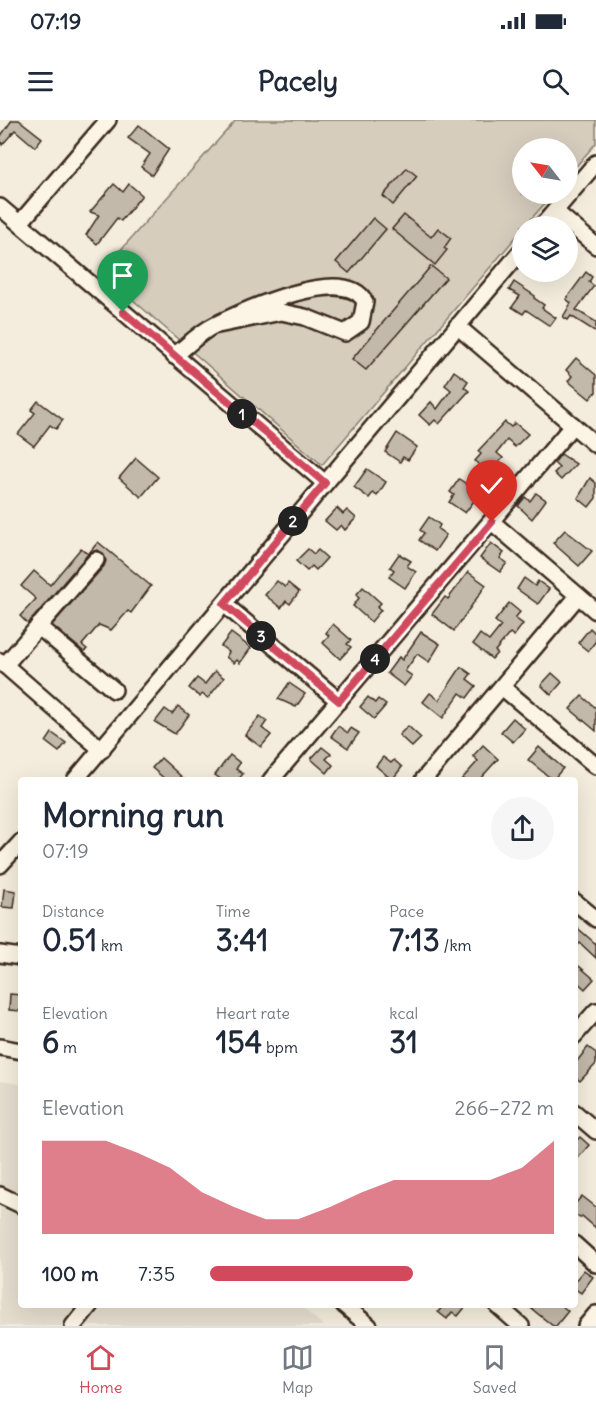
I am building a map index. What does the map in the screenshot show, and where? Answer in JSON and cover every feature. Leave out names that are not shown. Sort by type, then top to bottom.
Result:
[{"type":"street","points":[[20,223],[108,120]]},
{"type":"street","points":[[551,216],[596,163]]},
{"type":"street","points":[[0,207],[325,483]]},
{"type":"street","points":[[555,211],[596,246]]},
{"type":"street","points":[[78,777],[512,262]]},
{"type":"street","points":[[174,356],[213,326],[296,292],[346,287],[356,290],[365,302],[361,322],[345,333],[305,317],[281,312],[213,326]]},
{"type":"street","points":[[457,326],[596,445]]},
{"type":"street","points":[[274,777],[573,425]]},
{"type":"street","points":[[492,522],[596,611]]},
{"type":"street","points":[[96,560],[2,663],[102,750]]},
{"type":"street","points":[[429,777],[578,596]]},
{"type":"street","points":[[224,604],[339,701]]},
{"type":"street","points":[[38,626],[114,690]]},
{"type":"street","points":[[502,687],[596,766]]},
{"type":"street","points":[[0,865],[18,845]]},
{"type":"street","points":[[578,904],[596,919]]},
{"type":"street","points":[[0,954],[18,957]]},
{"type":"street","points":[[578,1031],[596,1011]]},
{"type":"street","points":[[0,1047],[18,1051]]},
{"type":"street","points":[[578,1115],[596,1131]]},
{"type":"street","points":[[0,1195],[18,1204]]},
{"type":"street","points":[[578,1248],[596,1264]]},
{"type":"street","points":[[73,1326],[88,1308]]},
{"type":"street","points":[[346,1308],[358,1323]]},
{"type":"street","points":[[500,1308],[521,1326]]},
{"type":"street","points":[[586,1326],[596,1314]]},
{"type":"shaded area","points":[[236,120],[596,120],[596,143],[578,164],[578,138],[512,138],[512,204],[544,204],[534,216],[512,216],[512,242],[322,465],[101,272]]},
{"type":"shaded area","points":[[0,1081],[18,1084],[18,1308],[303,1308],[324,1326],[0,1326]]},
{"type":"building","points":[[12,120],[19,120],[42,138],[35,147],[15,130],[2,145],[0,137]]},
{"type":"building","points":[[139,125],[169,149],[152,175],[141,167],[150,154],[128,138]]},
{"type":"building","points":[[407,168],[417,176],[393,205],[383,196]]},
{"type":"building","points":[[114,184],[123,192],[129,184],[142,195],[121,221],[117,218],[97,244],[86,235],[99,215],[90,212]]},
{"type":"building","points":[[404,215],[431,237],[438,228],[451,238],[444,248],[447,250],[435,265],[392,229]]},
{"type":"building","points":[[373,218],[386,229],[349,273],[336,262]]},
{"type":"building","points":[[431,266],[446,278],[366,370],[352,359]]},
{"type":"building","points":[[586,272],[592,277],[589,282],[594,286],[576,310],[596,322],[596,332],[571,316],[568,320],[563,317],[571,303],[566,299]]},
{"type":"building","points":[[514,282],[535,296],[534,298],[544,305],[542,308],[556,318],[550,326],[526,310],[523,314],[512,307],[520,296],[509,290]]},
{"type":"building","points":[[576,358],[596,375],[596,392],[590,399],[568,381],[572,376],[566,370]]},
{"type":"building","points":[[454,371],[468,381],[464,387],[469,391],[439,424],[435,420],[430,425],[419,415],[431,402],[437,409],[451,390],[445,385]]},
{"type":"building","points":[[38,401],[63,420],[56,429],[50,425],[34,446],[18,434],[35,413],[31,410]]},
{"type":"building","points":[[505,422],[511,427],[515,423],[528,434],[515,447],[507,440],[497,453],[503,458],[499,462],[502,466],[492,477],[475,461],[481,454],[478,451]]},
{"type":"building","points":[[397,433],[417,447],[408,460],[403,457],[400,462],[385,452]]},
{"type":"building","points":[[561,454],[576,464],[561,480],[554,473],[559,468],[554,463]]},
{"type":"building","points":[[136,458],[158,477],[141,497],[119,478]]},
{"type":"building","points":[[367,469],[386,482],[377,496],[373,493],[369,498],[354,487]]},
{"type":"building","points":[[590,478],[596,483],[596,498],[589,507],[578,498]]},
{"type":"building","points":[[459,479],[471,487],[468,491],[477,497],[465,513],[449,502],[454,495],[450,492]]},
{"type":"building","points":[[536,493],[546,500],[532,519],[518,506],[525,497],[530,501]]},
{"type":"building","points":[[337,508],[343,514],[347,510],[356,518],[345,530],[341,525],[336,530],[325,521]]},
{"type":"building","points":[[429,517],[440,525],[438,529],[446,535],[435,551],[419,540],[424,533],[420,530]]},
{"type":"building","points":[[565,530],[592,551],[579,566],[553,543]]},
{"type":"building","points":[[98,542],[151,586],[131,613],[128,611],[111,630],[99,625],[82,645],[87,649],[84,652],[52,625],[104,566],[106,561],[103,553],[97,550],[89,553]]},
{"type":"building","points":[[491,543],[504,553],[500,558],[507,563],[500,572],[480,558]]},
{"type":"building","points":[[81,548],[88,554],[28,624],[20,616],[36,599],[21,586],[34,571],[50,585]]},
{"type":"building","points":[[308,549],[314,554],[318,550],[327,558],[316,570],[312,566],[307,571],[296,561]]},
{"type":"building","points":[[399,554],[411,561],[407,566],[416,572],[405,588],[389,577],[394,570],[390,567]]},
{"type":"building","points":[[468,572],[486,585],[454,631],[432,614],[445,597],[448,599]]},
{"type":"building","points":[[524,578],[535,586],[538,581],[549,589],[538,604],[517,589]]},
{"type":"building","points":[[277,581],[285,587],[288,583],[299,592],[290,604],[286,601],[281,608],[265,595]]},
{"type":"building","points":[[363,587],[381,603],[377,607],[381,610],[371,622],[353,606],[359,598],[356,595]]},
{"type":"building","points":[[509,603],[520,612],[515,618],[523,624],[514,636],[510,633],[495,651],[497,653],[492,659],[473,644],[480,634],[489,641],[501,626],[495,621]]},
{"type":"building","points":[[333,624],[351,640],[347,644],[351,647],[340,659],[323,643],[329,636],[326,633]]},
{"type":"building","points":[[590,628],[596,634],[596,641],[588,651],[578,643]]},
{"type":"building","points":[[421,632],[440,644],[429,662],[417,654],[405,671],[412,676],[404,686],[387,673],[399,657],[402,660]]},
{"type":"building","points":[[231,633],[251,648],[240,663],[237,660],[234,663],[226,657],[229,652],[221,646]]},
{"type":"building","points":[[461,667],[471,674],[467,679],[476,686],[467,698],[460,693],[443,718],[423,702],[430,693],[439,700]]},
{"type":"building","points":[[215,671],[224,678],[208,698],[202,694],[200,697],[189,688],[197,678],[205,684]]},
{"type":"building","points":[[552,673],[562,682],[551,695],[541,685]]},
{"type":"building","points":[[289,683],[305,694],[296,707],[278,699]]},
{"type":"building","points":[[582,696],[596,708],[596,731],[570,709]]},
{"type":"building","points":[[368,697],[375,703],[378,699],[386,705],[374,719],[360,707]]},
{"type":"building","points":[[178,706],[189,715],[175,734],[155,722],[165,709],[172,714]]},
{"type":"building","points":[[260,716],[267,721],[262,728],[271,735],[261,747],[245,735]]},
{"type":"building","points":[[513,718],[525,729],[513,742],[501,732]]},
{"type":"building","points":[[338,726],[348,733],[351,728],[359,733],[348,748],[331,736]]},
{"type":"building","points":[[408,726],[421,738],[412,747],[399,735]]},
{"type":"building","points":[[52,733],[66,743],[59,752],[46,742]]},
{"type":"building","points":[[483,745],[498,759],[482,777],[464,777],[478,761],[473,756]]},
{"type":"building","points":[[322,747],[331,754],[326,759],[333,765],[327,773],[311,759]]},
{"type":"building","points":[[539,747],[563,768],[556,777],[549,777],[528,760]]},
{"type":"building","points":[[230,755],[240,763],[236,769],[243,774],[240,777],[215,775]]},
{"type":"building","points":[[383,757],[391,763],[394,760],[402,767],[394,777],[389,777],[376,766]]},
{"type":"building","points":[[161,758],[182,777],[162,777],[152,768]]},
{"type":"building","points":[[4,889],[16,891],[14,908],[2,907]]},
{"type":"building","points":[[578,928],[596,944],[596,958],[580,943],[578,945]]},
{"type":"building","points":[[578,967],[594,979],[585,989],[578,983]]},
{"type":"building","points":[[10,994],[18,995],[18,1011],[9,1010]]},
{"type":"building","points":[[588,1047],[596,1053],[596,1064],[580,1081],[578,1079],[578,1060]]},
{"type":"building","points":[[580,1137],[589,1145],[578,1158],[578,1139]]},
{"type":"building","points":[[582,1196],[596,1207],[596,1228],[582,1216],[578,1217],[578,1200]]},
{"type":"building","points":[[584,1270],[593,1277],[581,1293],[578,1291],[578,1277]]},
{"type":"building","points":[[441,1308],[465,1308],[458,1316],[452,1312],[447,1319],[438,1312]]},
{"type":"building","points":[[531,1308],[564,1308],[568,1311],[556,1326]]},
{"type":"route","points":[[123,312],[325,483],[224,604],[339,701],[492,522]]}]
